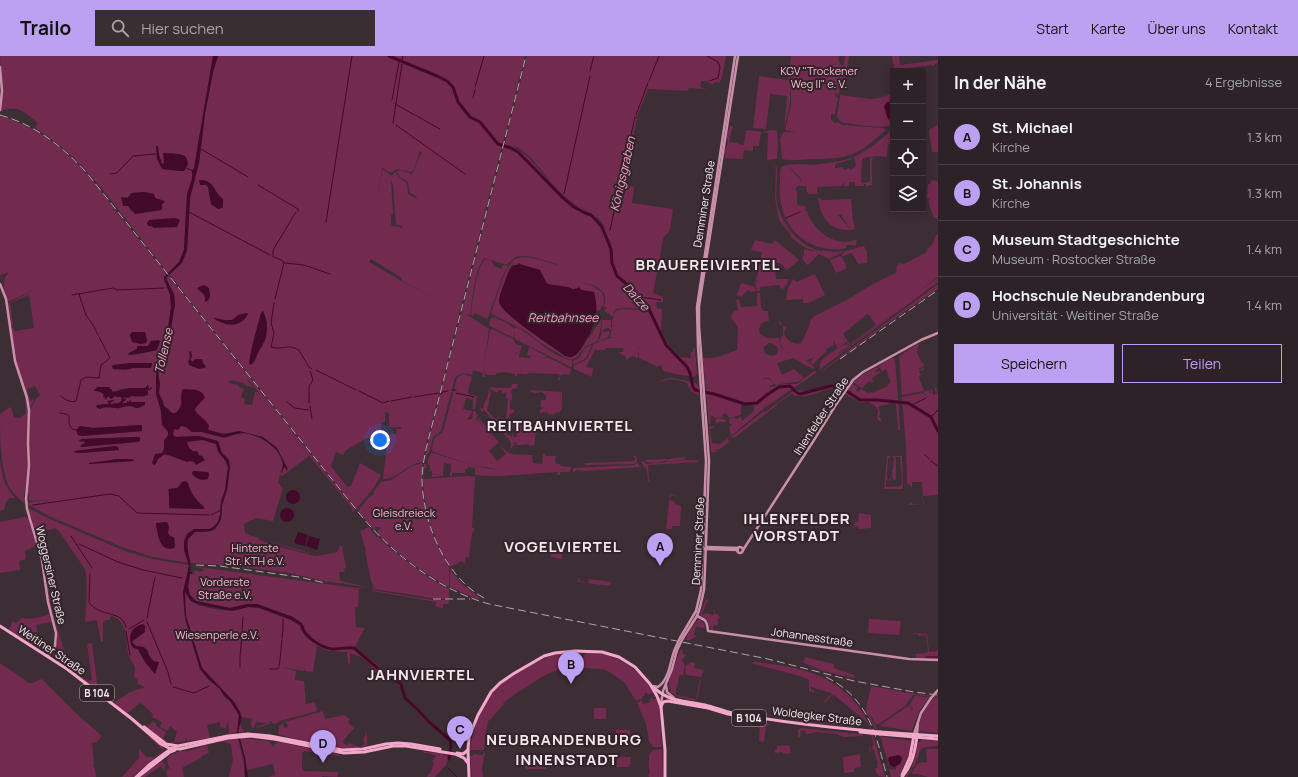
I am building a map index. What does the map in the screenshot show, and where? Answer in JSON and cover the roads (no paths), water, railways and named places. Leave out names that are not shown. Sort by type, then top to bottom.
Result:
[{"type":"main road","name":"Demminer Straße","points":[[651,685],[658,687],[662,684],[676,649],[695,616],[702,600],[705,576],[709,461],[701,379],[699,306],[737,56]]},
{"type":"main road","points":[[0,67],[2,91],[0,110]]},
{"type":"main road","name":"Woggersiner Straße","points":[[0,284],[6,299],[15,361],[27,398],[29,410],[29,465],[26,500],[27,509],[42,560],[48,602],[56,633],[54,646],[48,656]]},
{"type":"main road","name":"Ihlenfelder Straße","points":[[705,548],[740,549],[748,543],[846,389],[863,372],[921,340],[938,333]]},
{"type":"main road","name":"Demminer Straße","points":[[695,616],[701,590],[705,548]]},
{"type":"main road","points":[[702,600],[706,596]]},
{"type":"main road","name":"Johannesstraße","points":[[695,616],[706,621],[708,624],[708,631],[913,659],[938,660]]},
{"type":"main road","name":"Weitiner Straße","points":[[0,626],[48,656],[169,748]]},
{"type":"main road","name":"Demminer Straße","points":[[660,707],[662,694],[672,669],[676,649]]},
{"type":"main road","name":"B 104","points":[[469,777],[469,737],[486,698],[493,689],[513,674],[549,654],[575,651],[597,651],[622,658],[635,667],[651,685],[657,696],[660,707]]},
{"type":"main road","points":[[667,679],[667,691],[676,700]]},
{"type":"main road","name":"Woldegker Straße","points":[[651,685],[669,698],[728,714],[797,726],[938,738]]},
{"type":"main road","points":[[902,777],[910,756],[918,722],[923,710],[938,690]]},
{"type":"main road","name":"Woldegker Straße","points":[[660,707],[665,701],[698,705]]},
{"type":"main road","points":[[660,707],[665,750],[665,777]]},
{"type":"main road","points":[[161,757],[169,748],[178,748],[238,735],[275,738],[341,753],[360,753],[370,749],[400,745],[463,754],[468,750]]},
{"type":"main road","points":[[137,777],[161,757],[169,748]]},
{"type":"main road","points":[[450,752],[462,757],[468,763]]},
{"type":"water","points":[[213,56],[218,56],[213,72],[205,114],[199,163],[190,198],[187,250],[182,263],[166,279],[174,294],[175,304],[167,352],[158,373],[160,384],[159,393],[164,406],[172,413],[175,413],[180,407],[183,389],[201,392],[205,397],[195,410],[208,424],[209,430],[224,434],[239,431],[263,437],[277,448],[288,470],[284,467],[281,474],[283,465],[279,453],[268,443],[255,436],[243,433],[222,437],[202,432],[192,432],[186,427],[181,426],[178,430],[174,429],[173,435],[176,437],[199,436],[218,441],[222,453],[229,460],[230,466],[227,490],[222,505],[221,520],[215,529],[211,531],[195,532],[188,539],[190,572],[192,572],[192,574],[190,574],[188,587],[190,595],[196,601],[230,608],[247,604],[257,604],[293,617],[302,623],[304,627],[303,630],[300,625],[291,620],[259,608],[248,607],[232,611],[201,605],[191,601],[185,592],[186,616],[202,668],[234,702],[240,712],[242,718],[238,731],[248,777],[245,777],[244,759],[237,732],[239,715],[220,689],[208,679],[200,669],[185,617],[183,592],[189,566],[184,550],[184,541],[187,534],[194,529],[209,529],[218,522],[228,467],[218,452],[216,444],[203,440],[187,442],[189,448],[193,451],[197,451],[205,460],[196,465],[194,462],[187,462],[165,454],[158,459],[156,464],[154,465],[152,463],[155,454],[162,453],[164,449],[164,441],[168,435],[168,432],[162,425],[161,410],[156,394],[156,375],[165,350],[171,307],[170,295],[164,278],[179,262],[184,250],[187,194],[192,179],[192,171],[194,168]]},
{"type":"water","points":[[890,101],[890,120],[888,119],[884,107],[886,103]]},
{"type":"water","points":[[156,146],[158,146],[162,164],[164,163],[163,153],[185,156],[188,164],[184,171],[162,169],[157,159]]},
{"type":"water","points":[[199,180],[208,181],[211,183],[223,199],[222,208],[218,209],[211,204],[208,187],[206,185],[200,185]]},
{"type":"water","points":[[144,192],[154,194],[155,198],[165,201],[162,205],[162,210],[135,214],[128,206],[123,206],[121,197],[127,198],[132,193]]},
{"type":"water","points":[[174,218],[180,220],[177,227],[154,228],[148,226],[147,223],[149,220]]},
{"type":"water","name":"Reitbahnsee","points":[[520,264],[540,270],[548,284],[573,289],[579,288],[594,292],[596,308],[594,324],[581,349],[574,356],[565,356],[539,338],[508,314],[499,302],[507,274],[511,268]]},
{"type":"water","points":[[204,285],[209,288],[210,294],[209,299],[206,302],[204,295],[197,288]]},
{"type":"water","points":[[263,311],[267,324],[267,333],[255,360],[251,365],[249,364],[251,351],[261,313]]},
{"type":"water","points":[[248,314],[245,319],[232,325],[222,323],[213,318],[231,320],[239,315]]},
{"type":"water","points":[[132,332],[145,332],[147,340],[146,343],[141,344],[132,342],[130,335]]},
{"type":"water","points":[[159,340],[160,342],[157,350],[128,355],[137,349],[137,346],[148,346],[151,341]]},
{"type":"water","points":[[191,351],[192,357],[190,359],[193,362],[195,359],[202,359],[206,366],[205,368],[199,369],[189,365],[189,352]]},
{"type":"water","points":[[131,363],[152,364],[151,368],[131,369],[113,369],[112,366]]},
{"type":"water","points":[[148,385],[149,389],[151,387],[152,388],[150,390],[148,390],[148,395],[131,396],[129,398],[123,397],[126,400],[123,403],[127,403],[127,401],[129,402],[130,400],[131,402],[145,402],[145,405],[138,408],[129,406],[119,408],[106,407],[100,409],[96,407],[97,405],[108,404],[109,403],[107,401],[115,400],[110,403],[111,404],[119,403],[122,400],[121,397],[116,397],[115,395],[111,399],[108,396],[105,400],[102,393],[94,390],[98,387],[109,387],[113,392],[130,388],[145,388]]},
{"type":"water","points":[[142,425],[142,431],[82,436],[78,435],[76,430],[80,426],[93,428]]},
{"type":"water","points":[[140,437],[140,441],[137,442],[81,447],[80,446],[86,442],[79,441],[82,439]]},
{"type":"water","points":[[115,446],[118,447],[119,450],[81,453],[76,453],[74,451]]},
{"type":"water","points":[[130,459],[134,461],[89,464],[89,463]]},
{"type":"water","points":[[194,471],[209,473],[208,479],[201,480],[197,478],[192,474]]},
{"type":"water","points":[[185,481],[188,483],[192,493],[204,509],[169,508],[169,489],[179,487],[182,482]]},
{"type":"water","points":[[290,490],[296,490],[300,494],[300,500],[296,504],[290,504],[286,500],[286,494]]},
{"type":"water","points":[[284,508],[290,508],[294,512],[294,518],[290,522],[284,522],[280,518],[280,512]]},
{"type":"water","points":[[167,522],[169,526],[168,533],[170,536],[174,537],[175,546],[174,548],[169,549],[165,548],[160,542],[156,526],[156,523]]},
{"type":"water","points":[[298,532],[308,535],[305,546],[294,543]]},
{"type":"water","points":[[309,536],[320,539],[317,550],[306,546]]},
{"type":"water","points":[[143,624],[145,626],[145,632],[132,642],[136,646],[144,647],[151,659],[159,662],[155,674],[145,662],[138,649],[133,648],[130,640],[133,630],[139,625]]},
{"type":"water","points":[[899,755],[902,758],[900,764],[894,767],[890,765],[888,760],[889,757]]},
{"type":"waterway","points":[[326,222],[352,56]]},
{"type":"waterway","name":"Datze","points":[[389,56],[447,81],[453,87],[458,102],[470,117],[480,122],[498,144],[518,152],[562,197],[574,207],[591,215],[597,221],[602,227],[611,249],[612,263],[617,276],[647,305],[666,345],[687,367],[695,390],[714,394],[745,404],[757,403],[779,387],[790,386],[800,394],[831,386],[839,386],[860,400],[908,403],[931,417],[938,431]]},
{"type":"waterway","name":"Datze","points":[[402,60],[403,56]]},
{"type":"waterway","points":[[475,87],[484,56]]},
{"type":"waterway","points":[[590,71],[594,56]]},
{"type":"waterway","name":"Königsgraben","points":[[649,81],[659,56]]},
{"type":"waterway","points":[[707,56],[718,62],[720,67],[718,78],[709,81]]},
{"type":"waterway","points":[[392,100],[399,62]]},
{"type":"waterway","points":[[393,123],[402,64]]},
{"type":"waterway","points":[[564,194],[590,76]]},
{"type":"waterway","name":"Königsgraben","points":[[636,115],[648,83]]},
{"type":"waterway","points":[[473,98],[475,90]]},
{"type":"waterway","points":[[395,104],[440,129]]},
{"type":"waterway","name":"Königsgraben","points":[[610,230],[635,117]]},
{"type":"waterway","points":[[396,125],[465,174]]},
{"type":"waterway","points":[[201,149],[248,177]]},
{"type":"waterway","points":[[110,174],[117,173],[133,156],[156,154]]},
{"type":"waterway","points":[[186,168],[193,171]]},
{"type":"waterway","points":[[258,185],[298,209],[298,211]]},
{"type":"waterway","points":[[189,212],[270,255]]},
{"type":"waterway","points":[[273,255],[273,250],[296,212]]},
{"type":"waterway","points":[[786,218],[800,212]]},
{"type":"waterway","points":[[272,256],[283,261],[284,263],[275,299]]},
{"type":"waterway","points":[[285,263],[304,265],[330,274]]},
{"type":"waterway","points":[[72,295],[113,288],[117,290],[164,288]]},
{"type":"waterway","points":[[79,294],[86,315],[98,335]]},
{"type":"waterway","points":[[640,297],[661,300]]},
{"type":"waterway","points":[[274,303],[271,323],[274,333],[271,347],[292,347],[300,351]]},
{"type":"waterway","points":[[61,396],[68,401],[76,401],[81,380],[86,377],[99,378],[101,365],[110,358],[99,337]]},
{"type":"waterway","points":[[300,352],[309,367],[312,369]]},
{"type":"waterway","points":[[316,370],[356,390]]},
{"type":"waterway","points":[[309,390],[309,386],[313,380],[310,371]]},
{"type":"waterway","points":[[309,391],[309,403]]},
{"type":"waterway","points":[[359,391],[383,403],[389,401]]},
{"type":"waterway","points":[[441,394],[442,392],[448,391]]},
{"type":"waterway","points":[[414,397],[439,393]]},
{"type":"waterway","points":[[456,393],[474,397]]},
{"type":"waterway","points":[[391,401],[412,397]]},
{"type":"waterway","points":[[912,405],[926,398]]},
{"type":"waterway","points":[[287,402],[295,408],[308,410]]},
{"type":"waterway","points":[[310,406],[312,419]]},
{"type":"waterway","points":[[931,417],[938,410]]},
{"type":"waterway","points":[[60,413],[69,416],[69,424],[72,429],[76,430]]},
{"type":"waterway","points":[[925,455],[929,459]]},
{"type":"waterway","points":[[931,461],[938,466]]},
{"type":"waterway","points":[[33,505],[110,494],[119,496],[137,513],[209,515]]},
{"type":"waterway","points":[[211,515],[221,510]]},
{"type":"waterway","points":[[71,536],[92,568]]},
{"type":"waterway","points":[[79,544],[118,562],[143,570],[182,578]]},
{"type":"waterway","points":[[90,574],[90,604],[100,611],[119,617],[125,623],[126,627]]},
{"type":"waterway","points":[[147,618],[155,577]]},
{"type":"waterway","points":[[241,647],[243,617]]},
{"type":"waterway","points":[[283,619],[283,629]]},
{"type":"waterway","points":[[129,629],[144,620]]},
{"type":"waterway","points":[[147,622],[168,672],[171,684]]},
{"type":"waterway","points":[[302,627],[310,638],[324,647],[332,649],[354,648],[388,677],[401,684],[405,698],[450,740],[451,745],[449,759]]},
{"type":"waterway","points":[[282,638],[283,630]]},
{"type":"waterway","points":[[126,631],[130,655]]},
{"type":"waterway","points":[[281,649],[282,640]]},
{"type":"waterway","points":[[240,656],[241,647]]},
{"type":"waterway","points":[[280,659],[281,650]]},
{"type":"waterway","points":[[240,657],[240,667]]},
{"type":"waterway","points":[[926,657],[938,657]]},
{"type":"waterway","points":[[279,666],[280,660]]},
{"type":"waterway","points":[[270,669],[279,668]]},
{"type":"waterway","points":[[173,687],[194,693],[209,686]]},
{"type":"waterway","points":[[448,768],[457,777]]},
{"type":"railway","points":[[484,598],[470,589],[458,577],[439,547],[432,531],[423,497],[422,472],[426,449],[526,56]]},
{"type":"railway","points":[[0,115],[13,119],[36,130],[47,137],[77,162],[363,518],[404,559],[436,581],[471,598],[489,604],[768,659],[854,681],[938,695]]},
{"type":"railway","points":[[840,359],[938,290]]},
{"type":"railway","points":[[196,565],[220,566],[299,577],[325,583]]},
{"type":"railway","points":[[433,599],[470,599]]},
{"type":"railway","points":[[826,677],[841,686],[861,707],[874,732],[887,777]]},
{"type":"place","name":"St. Michael","points":[[660,566]]},
{"type":"place","name":"St. Johannis","points":[[571,684]]},
{"type":"place","name":"Museum Stadtgeschichte","points":[[460,749]]},
{"type":"place","name":"Hochschule Neubrandenburg","points":[[323,763]]},
{"type":"district","name":"BRAUEREIVIERTEL","points":[[708,265]]},
{"type":"district","name":"REITBAHNVIERTEL","points":[[560,426]]},
{"type":"district","name":"IHLENFELDER VORSTADT","points":[[797,528]]},
{"type":"district","name":"VOGELVIERTEL","points":[[563,547]]},
{"type":"district","name":"JAHNVIERTEL","points":[[421,675]]},
{"type":"district","name":"NEUBRANDENBURG","points":[[564,740]]},
{"type":"district","name":"INNENSTADT","points":[[567,760]]},
{"type":"park label","name":"KGV \"Trockener Weg II\" e. V.","points":[[819,77]]},
{"type":"park label","name":"Gleisdreieck e.V.","points":[[404,519]]},
{"type":"park label","name":"Hinterste Str. KTH e.V.","points":[[255,554]]},
{"type":"park label","name":"Vorderste Straße e.V.","points":[[225,588]]},
{"type":"park label","name":"Wiesenperle e.V.","points":[[217,635]]},
{"type":"water label","name":"Tollense","points":[[164,351]]}]
